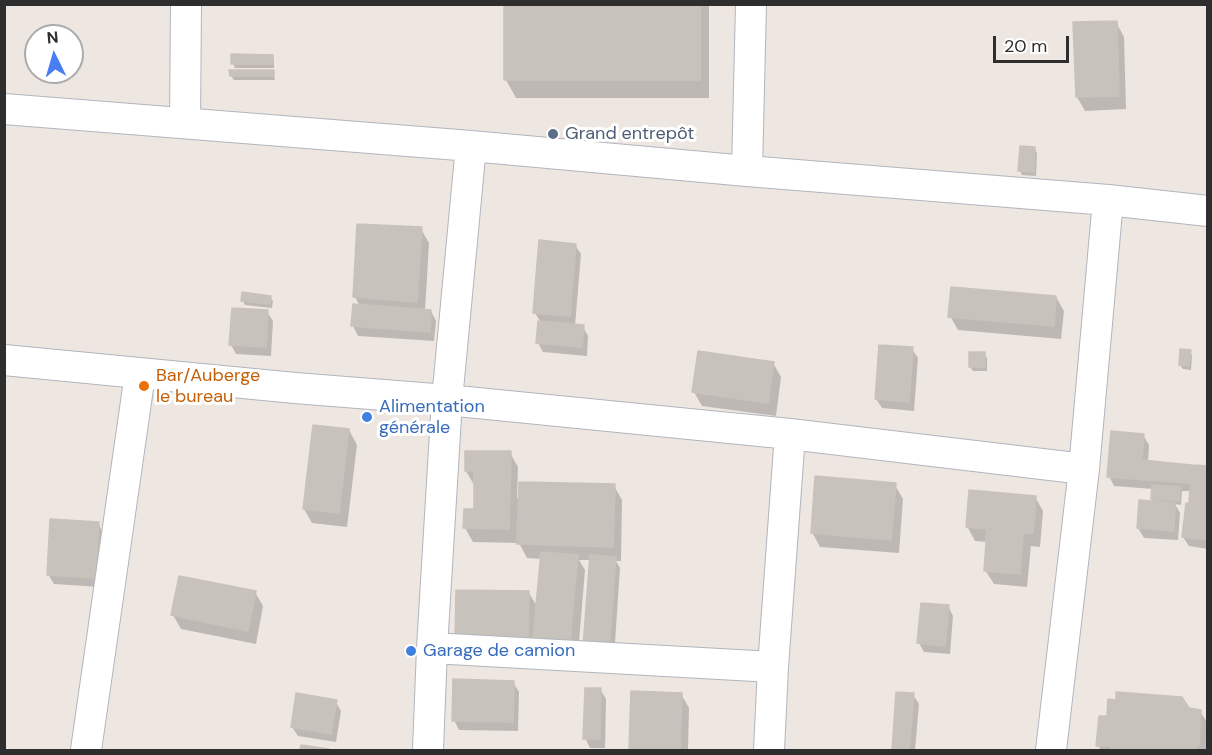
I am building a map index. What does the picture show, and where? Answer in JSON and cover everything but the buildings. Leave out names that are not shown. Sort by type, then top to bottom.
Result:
[{"type":"street","points":[[184,123],[186,4]]},
{"type":"street","points":[[747,171],[751,4]]},
{"type":"street","points":[[4,109],[471,146],[1108,200],[1208,211]]},
{"type":"street","points":[[428,750],[447,400],[471,146]]},
{"type":"street","points":[[1051,750],[1084,469],[1108,200]]},
{"type":"street","points":[[4,360],[790,434],[1084,469]]},
{"type":"street","points":[[86,750],[140,374]]},
{"type":"street","points":[[769,750],[790,434]]},
{"type":"street","points":[[432,648],[773,667]]},
{"type":"place","name":"Grand entrepôt","points":[[553,134]]},
{"type":"place","name":"Bar/Auberge le bureau","points":[[144,386]]},
{"type":"place","name":"Alimentation générale","points":[[367,417]]},
{"type":"place","name":"Garage de camion","points":[[411,651]]}]
